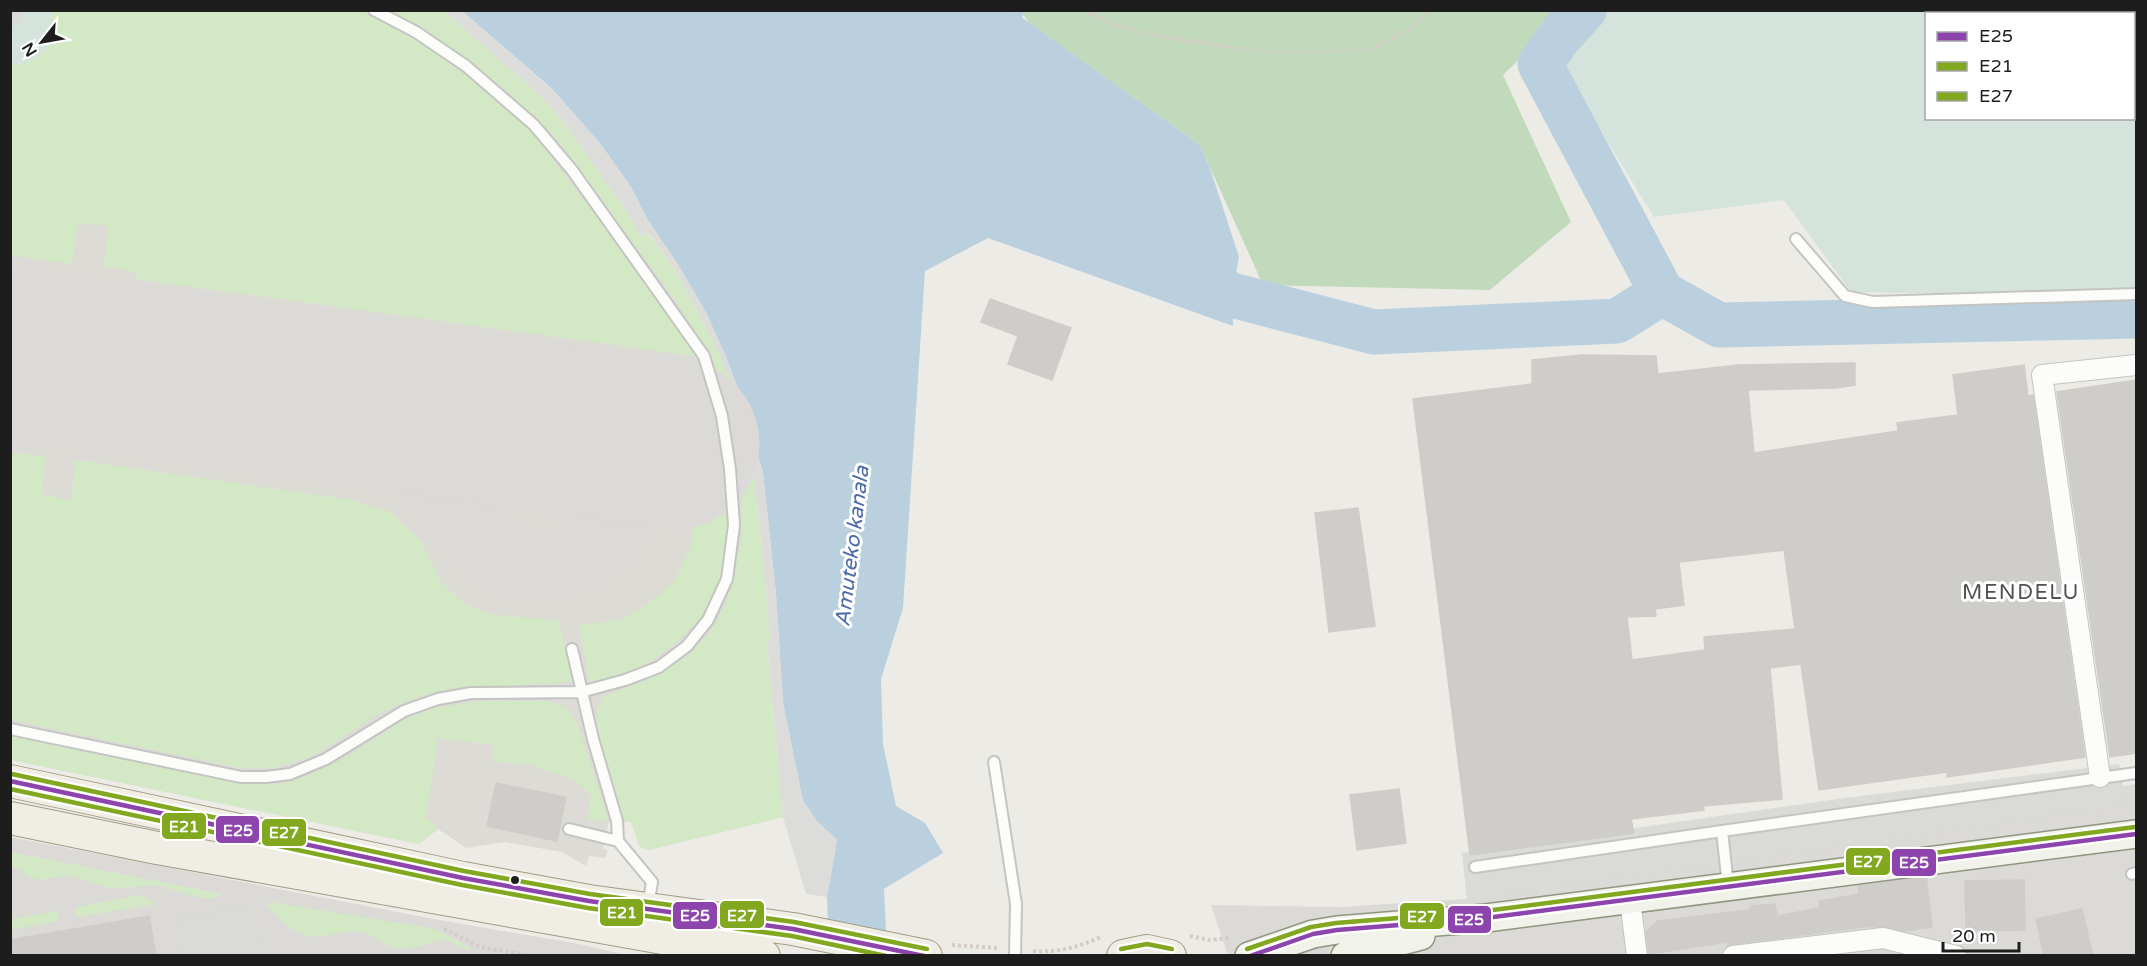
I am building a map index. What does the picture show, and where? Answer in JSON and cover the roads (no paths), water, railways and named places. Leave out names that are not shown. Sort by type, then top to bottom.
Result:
[{"type":"main road","points":[[10,781],[463,878],[589,901],[940,950]]},
{"type":"main road","points":[[10,818],[157,848],[764,956]]},
{"type":"main road","points":[[1249,956],[1312,934],[1337,930],[1486,918],[2136,834]]},
{"type":"main road","points":[[1345,956],[1486,918]]},
{"type":"main road","points":[[1123,956],[1148,951],[1170,956]]},
{"type":"street","points":[[2100,777],[2042,375],[2136,365]]},
{"type":"street","points":[[1630,900],[1637,956]]},
{"type":"street","points":[[1733,956],[1883,938],[1956,956]]},
{"type":"lane","points":[[10,729],[241,777],[290,774],[326,759],[404,711],[438,699],[471,693],[581,692],[625,680],[659,667],[687,646],[708,620],[727,579],[734,525],[730,469],[722,416],[704,356],[573,170],[534,125],[466,66],[416,32],[374,10]]},
{"type":"lane","points":[[1796,239],[1845,296],[1873,302],[2136,294]]},
{"type":"lane","points":[[572,649],[581,692],[617,821],[618,841]]},
{"type":"lane","points":[[994,762],[1016,904],[1015,956]]},
{"type":"lane","points":[[1475,867],[2136,773]]},
{"type":"lane","points":[[569,829],[618,841],[652,882],[648,910]]},
{"type":"lane","points":[[1722,831],[1728,887]]},
{"type":"water","name":"Amuteko kanala","points":[[462,11],[1013,11],[1200,145],[1210,168],[1239,257],[1232,295],[1233,326],[988,238],[925,271],[903,608],[881,679],[883,744],[896,806],[925,823],[943,853],[884,889],[887,955],[829,955],[827,897],[837,840],[817,821],[803,801],[783,703],[776,594],[763,473],[742,400],[725,354],[631,187],[599,142],[551,88]]},
{"type":"waterway","points":[[1019,15],[1021,10]]},
{"type":"waterway","points":[[1584,10],[1560,36],[1540,64],[1662,293]]},
{"type":"waterway","points":[[1178,266],[1232,295],[1374,332],[1617,321],[1662,293],[1719,325],[2136,316]]},
{"type":"district","name":"MENDELU","points":[[2021,592]]}]
